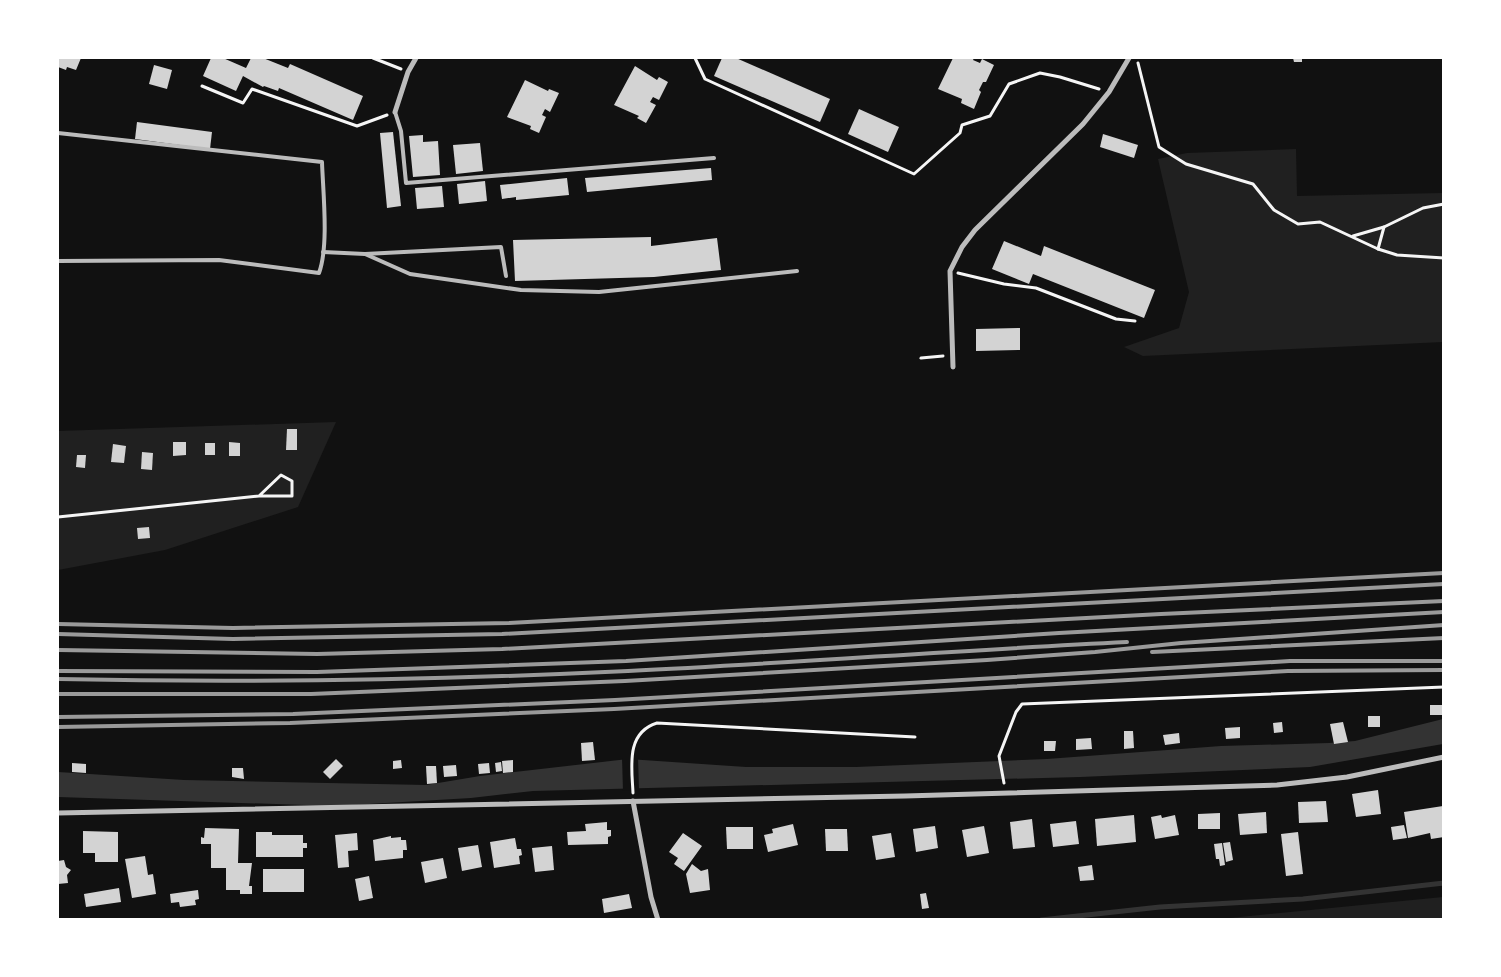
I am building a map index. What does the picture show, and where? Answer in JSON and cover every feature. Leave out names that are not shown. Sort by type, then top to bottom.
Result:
[{"type":"street","points":[[395,112],[408,72],[416,58]]},
{"type":"street","points":[[953,367],[950,271],[962,246],[975,230],[1072,136],[1109,92],[1129,58]]},
{"type":"street","points":[[58,813],[951,795],[1277,785],[1347,777],[1444,757]]},
{"type":"street","points":[[633,801],[651,898],[658,920]]},
{"type":"lane","points":[[395,112],[401,132],[406,182],[714,158]]},
{"type":"lane","points":[[58,133],[322,162],[323,262],[319,273],[219,260],[58,261]]},
{"type":"lane","points":[[323,252],[365,254],[501,247],[506,276]]},
{"type":"lane","points":[[365,254],[410,274],[521,290],[599,292],[797,271]]},
{"type":"path","points":[[373,58],[408,72]]},
{"type":"path","points":[[695,58],[705,79],[914,174],[960,134],[962,125],[990,116],[1009,84],[1040,73],[1109,92]]},
{"type":"path","points":[[1136,61],[1139,64],[1159,147],[1186,164],[1253,184],[1274,210],[1298,224],[1320,222],[1378,249],[1397,255],[1444,258]]},
{"type":"path","points":[[202,86],[243,103],[252,89],[356,126],[395,112]]},
{"type":"path","points":[[1352,236],[1384,226],[1423,208],[1444,204]]},
{"type":"path","points":[[1378,249],[1384,226]]},
{"type":"path","points":[[950,271],[1004,284],[1036,288],[1116,319],[1135,321]]},
{"type":"path","points":[[921,358],[943,356]]},
{"type":"path","points":[[58,517],[258,496],[292,496],[292,481],[281,475],[258,496]]},
{"type":"path","points":[[1004,784],[999,756],[1016,712],[1026,703],[1444,687]]},
{"type":"path","points":[[633,792],[631,753],[640,734],[656,724],[915,737]]},
{"type":"shaded area","points":[[1296,149],[1297,196],[1443,193],[1443,342],[1143,356],[1124,347],[1179,328],[1189,292],[1158,159],[1187,153]]},
{"type":"shaded area","points":[[336,422],[298,507],[165,550],[58,570],[58,431]]},
{"type":"shaded area","points":[[1443,719],[1443,744],[1310,767],[1080,777],[533,791],[471,798],[335,806],[58,797],[58,772],[184,780],[426,785],[480,776],[628,759],[746,767],[856,767],[1047,759],[1221,746],[1329,743],[1355,741]]},
{"type":"shaded area","points":[[1443,897],[1443,919],[1220,919]]},
{"type":"pier","points":[[622,757],[638,757],[639,790],[623,791]]},
{"type":"building","points":[[58,58],[81,58],[76,70],[67,67],[66,70],[58,67]]},
{"type":"building","points":[[211,58],[223,58],[246,68],[251,58],[263,58],[288,68],[290,64],[363,96],[353,120],[279,88],[278,91],[263,87],[243,76],[236,91],[203,76]]},
{"type":"building","points":[[722,58],[736,58],[830,99],[820,122],[714,76]]},
{"type":"building","points":[[953,58],[974,58],[973,60],[980,63],[982,59],[994,65],[986,82],[983,82],[979,90],[981,92],[974,109],[961,103],[962,99],[938,89]]},
{"type":"building","points":[[1293,58],[1302,58],[1302,62],[1294,62]]},
{"type":"building","points":[[154,65],[172,70],[167,89],[149,84]]},
{"type":"building","points":[[635,66],[657,80],[659,77],[668,82],[659,100],[653,97],[650,102],[656,105],[646,123],[637,118],[639,116],[614,105]]},
{"type":"building","points":[[525,80],[548,91],[549,89],[559,93],[550,112],[545,109],[542,115],[546,117],[539,133],[530,129],[531,126],[507,117]]},
{"type":"building","points":[[859,109],[899,127],[888,152],[848,134]]},
{"type":"building","points":[[137,122],[212,132],[210,149],[135,139]]},
{"type":"building","points":[[393,132],[401,206],[387,208],[380,133]]},
{"type":"building","points":[[1103,134],[1138,145],[1134,158],[1100,147]]},
{"type":"building","points":[[423,135],[423,142],[438,141],[440,175],[413,177],[409,136]]},
{"type":"building","points":[[480,143],[483,171],[456,174],[453,145]]},
{"type":"building","points":[[711,168],[712,180],[587,192],[585,178]]},
{"type":"building","points":[[567,178],[569,195],[516,200],[516,197],[502,199],[500,185]]},
{"type":"building","points":[[485,181],[487,201],[459,204],[457,184]]},
{"type":"building","points":[[442,186],[444,207],[417,209],[415,188]]},
{"type":"building","points":[[651,237],[651,246],[717,238],[721,270],[654,277],[515,281],[513,240]]},
{"type":"building","points":[[1004,241],[1041,256],[1044,246],[1155,290],[1144,318],[1033,274],[1029,284],[992,269]]},
{"type":"building","points":[[1020,328],[1020,350],[976,351],[976,329]]},
{"type":"building","points":[[287,429],[297,429],[297,450],[286,450]]},
{"type":"building","points":[[173,442],[186,442],[186,455],[173,456]]},
{"type":"building","points":[[229,442],[240,443],[240,456],[229,456]]},
{"type":"building","points":[[205,443],[215,443],[215,455],[205,455]]},
{"type":"building","points":[[113,444],[126,446],[124,463],[111,462]]},
{"type":"building","points":[[142,452],[153,453],[152,470],[141,469]]},
{"type":"building","points":[[77,455],[86,455],[85,468],[76,467]]},
{"type":"building","points":[[149,527],[150,538],[138,539],[137,528]]},
{"type":"building","points":[[1430,705],[1443,705],[1443,715],[1430,715]]},
{"type":"building","points":[[1368,716],[1380,716],[1380,727],[1368,727]]},
{"type":"building","points":[[1282,722],[1283,732],[1274,733],[1273,723]]},
{"type":"building","points":[[1343,722],[1348,742],[1334,744],[1330,724]]},
{"type":"building","points":[[1240,727],[1240,738],[1226,739],[1225,728]]},
{"type":"building","points":[[1124,731],[1133,731],[1134,748],[1124,749]]},
{"type":"building","points":[[1179,733],[1180,743],[1165,745],[1163,735]]},
{"type":"building","points":[[1091,738],[1092,749],[1076,750],[1076,739]]},
{"type":"building","points":[[1044,741],[1056,741],[1055,751],[1044,751]]},
{"type":"building","points":[[593,742],[595,760],[582,761],[581,743]]},
{"type":"building","points":[[336,759],[343,766],[330,779],[323,772]]},
{"type":"building","points":[[401,760],[402,768],[393,769],[393,761]]},
{"type":"building","points":[[513,760],[513,772],[503,773],[502,761]]},
{"type":"building","points":[[501,762],[502,771],[496,772],[495,763]]},
{"type":"building","points":[[72,763],[86,764],[86,773],[72,772]]},
{"type":"building","points":[[489,763],[490,773],[479,774],[478,764]]},
{"type":"building","points":[[456,765],[457,776],[444,777],[443,766]]},
{"type":"building","points":[[426,766],[436,766],[437,783],[427,784]]},
{"type":"building","points":[[232,768],[243,768],[244,779],[232,777]]},
{"type":"building","points":[[1378,790],[1381,814],[1356,817],[1352,794]]},
{"type":"building","points":[[1326,801],[1328,822],[1299,823],[1298,802]]},
{"type":"building","points":[[1443,806],[1444,837],[1431,839],[1430,833],[1408,838],[1404,812]]},
{"type":"building","points":[[1266,812],[1267,833],[1240,835],[1238,814]]},
{"type":"building","points":[[1220,813],[1220,829],[1198,829],[1198,814]]},
{"type":"building","points":[[1134,815],[1136,842],[1097,846],[1095,819]]},
{"type":"building","points":[[1161,815],[1162,818],[1175,815],[1179,835],[1155,839],[1151,817]]},
{"type":"building","points":[[1032,819],[1035,847],[1013,849],[1010,822]]},
{"type":"building","points":[[1076,821],[1079,844],[1053,847],[1050,824]]},
{"type":"building","points":[[607,822],[607,830],[611,830],[608,844],[568,845],[567,832],[586,831],[585,824]]},
{"type":"building","points":[[793,824],[798,845],[768,852],[764,835],[773,833],[772,829]]},
{"type":"building","points":[[1404,825],[1407,838],[1393,840],[1391,827]]},
{"type":"building","points":[[935,826],[938,848],[916,852],[913,829]]},
{"type":"building","points":[[984,826],[989,853],[967,857],[962,830]]},
{"type":"building","points":[[726,827],[753,827],[753,849],[727,849]]},
{"type":"building","points":[[205,828],[239,829],[238,863],[252,863],[249,886],[252,886],[252,894],[240,894],[240,890],[226,890],[226,868],[211,868],[211,844],[201,844],[201,837],[204,838]]},
{"type":"building","points":[[825,829],[847,829],[848,851],[826,851]]},
{"type":"building","points":[[83,831],[118,832],[118,862],[95,862],[95,853],[83,853]]},
{"type":"building","points":[[256,832],[272,832],[272,835],[303,835],[303,843],[307,843],[307,848],[303,848],[303,857],[256,857]]},
{"type":"building","points":[[1298,832],[1303,874],[1286,876],[1281,834]]},
{"type":"building","points":[[357,833],[358,850],[348,851],[349,867],[338,868],[335,835]]},
{"type":"building","points":[[683,833],[702,846],[684,871],[674,864],[678,858],[669,852]]},
{"type":"building","points":[[891,833],[895,857],[876,860],[872,836]]},
{"type":"building","points":[[391,836],[391,838],[401,837],[401,840],[406,840],[407,850],[403,850],[403,858],[375,861],[373,840]]},
{"type":"building","points":[[515,838],[517,849],[521,849],[522,855],[519,856],[520,864],[494,868],[490,842]]},
{"type":"building","points":[[1230,842],[1233,860],[1226,862],[1223,843]]},
{"type":"building","points":[[1222,843],[1225,865],[1220,866],[1219,859],[1216,859],[1214,844]]},
{"type":"building","points":[[478,845],[482,867],[462,871],[458,848]]},
{"type":"building","points":[[552,846],[554,870],[535,872],[532,848]]},
{"type":"building","points":[[145,856],[148,875],[153,874],[156,894],[132,898],[125,859]]},
{"type":"building","points":[[443,858],[447,878],[425,883],[421,862]]},
{"type":"building","points":[[64,860],[66,867],[71,870],[67,875],[68,883],[58,884],[58,861]]},
{"type":"building","points":[[692,864],[701,871],[708,869],[710,890],[690,893],[686,874]]},
{"type":"building","points":[[1092,865],[1094,880],[1080,881],[1078,867]]},
{"type":"building","points":[[263,869],[304,869],[304,892],[263,892]]},
{"type":"building","points":[[369,876],[373,898],[359,901],[355,879]]},
{"type":"building","points":[[119,888],[121,902],[86,907],[84,894]]},
{"type":"building","points":[[198,890],[199,899],[195,900],[196,905],[180,907],[179,902],[171,903],[170,894]]},
{"type":"building","points":[[926,893],[929,908],[922,909],[920,894]]},
{"type":"building","points":[[629,894],[632,908],[604,913],[602,899]]},
{"type":"waterway","points":[[1041,920],[1160,907],[1303,899],[1444,883]]},
{"type":"railway","points":[[58,624],[233,628],[509,623],[1444,573]]},
{"type":"railway","points":[[58,634],[233,639],[502,634],[1444,584]]},
{"type":"railway","points":[[58,650],[317,654],[502,649],[1444,601]]},
{"type":"railway","points":[[58,671],[317,672],[626,661],[1059,633],[1444,612]]},
{"type":"railway","points":[[58,694],[311,694],[625,681],[987,660],[1181,643],[1444,625]]},
{"type":"railway","points":[[1152,652],[1444,638]]},
{"type":"railway","points":[[58,679],[271,681],[485,677],[690,668],[1127,642]]},
{"type":"railway","points":[[58,717],[293,714],[615,700],[1290,661],[1444,661]]},
{"type":"railway","points":[[58,727],[290,723],[614,709],[1288,671],[1444,670]]}]
